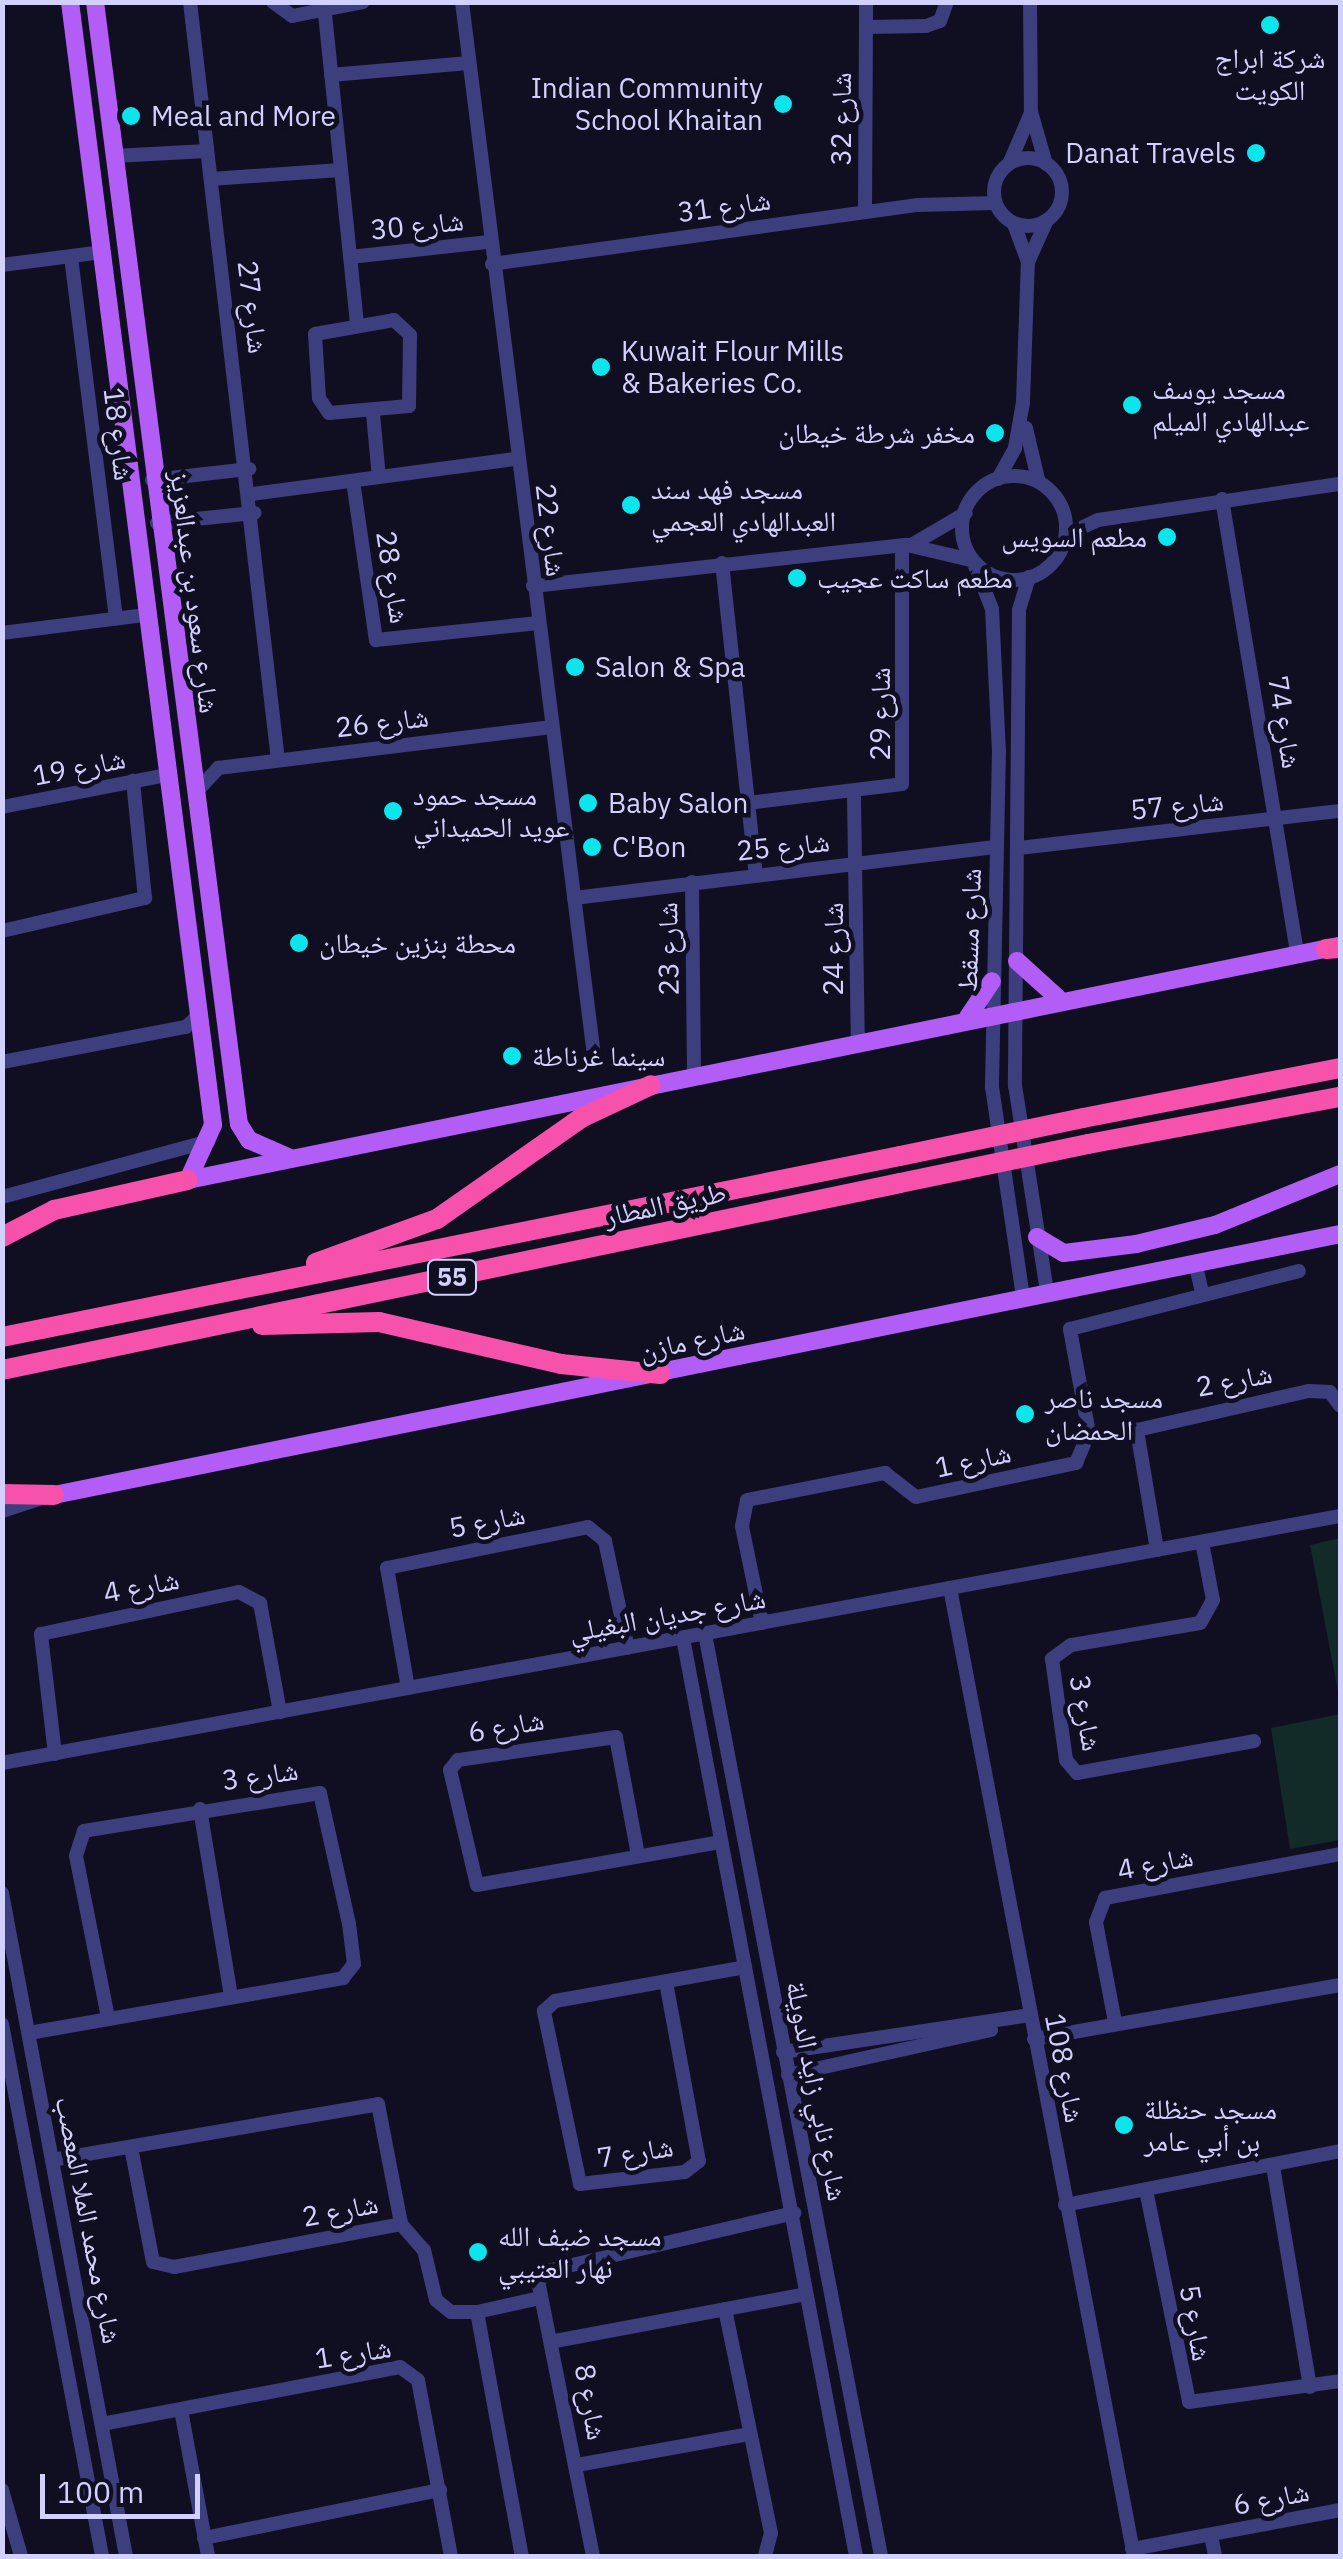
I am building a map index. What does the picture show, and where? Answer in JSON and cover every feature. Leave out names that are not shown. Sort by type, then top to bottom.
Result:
[{"type":"highway","name":"طريق المطار","points":[[2,1337],[1340,1068]]},
{"type":"highway","points":[[180,1303],[419,1228],[602,1105],[651,1085]]},
{"type":"highway","name":"طريق المطار","points":[[2,1370],[1088,1144],[1340,1097]]},
{"type":"highway","points":[[2,1237],[54,1210],[188,1180]]},
{"type":"highway","points":[[225,1325],[380,1322],[561,1364],[660,1374]]},
{"type":"highway","points":[[2,1494],[54,1495]]},
{"type":"main road","name":"شارع سعود بن عبدالعزيز","points":[[70,2],[144,615],[181,880],[195,1025],[212,1133]]},
{"type":"main road","name":"شارع سعود بن عبدالعزيز","points":[[95,2],[152,480],[239,1124]]},
{"type":"main road","points":[[122,420],[145,419]]},
{"type":"main road","points":[[124,446],[139,440],[149,449]]},
{"type":"main road","points":[[181,880],[203,876]]},
{"type":"main road","points":[[184,907],[196,899],[208,906]]},
{"type":"main road","points":[[188,1180],[1059,998],[1336,948]]},
{"type":"main road","points":[[1017,961],[1059,998]]},
{"type":"main road","points":[[966,1018],[992,981]]},
{"type":"main road","points":[[188,1180],[212,1133],[239,1124],[249,1140],[290,1158]]},
{"type":"main road","points":[[1037,1237],[1064,1253],[1136,1244],[1216,1225],[1340,1174]]},
{"type":"main road","name":"شارع مازن","points":[[54,1495],[1340,1234]]},
{"type":"street","name":"شارع 27","points":[[190,2],[252,494],[278,760]]},
{"type":"street","points":[[273,2],[286,15],[325,14],[363,2]]},
{"type":"street","name":"شارع 22","points":[[462,2],[516,459],[595,1063]]},
{"type":"street","name":"شارع 32","points":[[865,212],[866,2]]},
{"type":"street","points":[[866,27],[926,26],[940,21],[948,2]]},
{"type":"street","points":[[1028,262],[1062,194],[1046,164],[1031,112],[1030,2]]},
{"type":"street","name":"شارع 30","points":[[325,14],[357,322]]},
{"type":"street","points":[[331,75],[468,62]]},
{"type":"street","points":[[905,546],[966,513],[998,479],[1016,448],[1024,402],[1028,262],[1014,224],[996,203],[995,187],[1031,112]]},
{"type":"street","points":[[114,156],[208,152]]},
{"type":"street","points":[[1009,164],[1046,164]]},
{"type":"street","points":[[211,179],[341,170]]},
{"type":"street","name":"شارع 31","points":[[492,264],[964,199],[995,187]]},
{"type":"street","name":"شارع 31","points":[[964,199],[996,203]]},
{"type":"street","points":[[1014,224],[1048,220]]},
{"type":"street","name":"شارع 30","points":[[350,257],[489,242]]},
{"type":"street","points":[[2,264],[102,252]]},
{"type":"street","name":"شارع 18","points":[[71,256],[116,618]]},
{"type":"street","points":[[394,320],[410,335],[413,400],[373,414],[337,416],[319,398],[316,334],[357,322],[394,320]]},
{"type":"street","points":[[1024,402],[1038,479],[1064,506],[1098,520]]},
{"type":"street","points":[[373,414],[379,477]]},
{"type":"street","points":[[252,494],[516,459]]},
{"type":"street","points":[[152,480],[248,469]]},
{"type":"street","points":[[998,479],[1038,479]]},
{"type":"street","name":"شارع 28","points":[[354,480],[376,640],[538,624]]},
{"type":"street","points":[[533,586],[905,546],[973,563],[996,578],[1029,577],[1066,535],[1098,520],[1340,484]]},
{"type":"street","name":"شارع 74","points":[[1222,499],[1297,954]]},
{"type":"street","points":[[1064,506],[1066,535]]},
{"type":"street","points":[[158,523],[254,513]]},
{"type":"street","points":[[966,513],[973,563]]},
{"type":"street","name":"شارع 29","points":[[748,804],[886,793],[907,768],[905,546]]},
{"type":"street","points":[[722,563],[756,874]]},
{"type":"street","name":"شارع مسقط","points":[[973,563],[992,609],[999,750],[992,981],[996,1148],[1023,1297]]},
{"type":"street","name":"شارع مسقط","points":[[1029,577],[1019,610],[1022,757],[1014,1008],[1018,1145],[1047,1292]]},
{"type":"street","points":[[2,633],[144,615]]},
{"type":"street","name":"شارع 26","points":[[218,768],[551,727]]},
{"type":"street","points":[[187,747],[218,768],[194,798]]},
{"type":"street","points":[[999,750],[1022,757]]},
{"type":"street","name":"شارع 19","points":[[2,807],[166,775]]},
{"type":"street","points":[[998,786],[1012,779],[1020,789]]},
{"type":"street","points":[[2,931],[146,898],[133,782]]},
{"type":"street","name":"شارع 24","points":[[854,797],[858,1042]]},
{"type":"street","name":"شارع 57","points":[[1019,848],[1340,811]]},
{"type":"street","name":"شارع 25","points":[[574,898],[997,847]]},
{"type":"street","name":"شارع 23","points":[[692,882],[694,1076]]},
{"type":"street","points":[[2,1062],[195,1025]]},
{"type":"street","points":[[2,1197],[212,1133]]},
{"type":"street","points":[[1190,1263],[1198,1294]]},
{"type":"street","name":"شارع 1","points":[[762,1623],[742,1526],[747,1500],[885,1473],[916,1498],[1076,1463],[1089,1433],[1070,1329],[1299,1271]]},
{"type":"street","name":"شارع 2","points":[[1157,1550],[1137,1430],[1309,1392],[1330,1392],[1340,1406]]},
{"type":"street","points":[[2,1511],[54,1495]]},
{"type":"street","name":"شارع جديان البغيلي","points":[[2,1763],[1340,1516]]},
{"type":"street","name":"شارع 5","points":[[408,1688],[388,1568],[569,1531],[598,1529],[605,1541],[628,1648]]},
{"type":"street","name":"شارع 3","points":[[1202,1542],[1213,1600],[1200,1623],[1071,1645],[1052,1658],[1066,1760],[1077,1773],[1254,1742]]},
{"type":"street","name":"شارع 108","points":[[950,1588],[1133,2552]]},
{"type":"street","name":"شارع 4","points":[[55,1754],[40,1634],[239,1592],[260,1603],[280,1712]]},
{"type":"street","name":"شارع نابي زايد الدويلة","points":[[705,1634],[880,2556]]},
{"type":"street","name":"شارع نابي زايد الدويلة","points":[[684,1638],[856,2556]]},
{"type":"street","points":[[702,1738],[724,1733]]},
{"type":"street","name":"شارع 6","points":[[638,1855],[616,1737],[458,1760],[450,1770],[477,1885],[721,1842]]},
{"type":"street","points":[[707,1766],[714,1756],[730,1764]]},
{"type":"street","name":"شارع 3","points":[[29,2033],[344,1978],[354,1964],[349,1924],[320,1793],[200,1809],[84,1831],[76,1842],[108,2018]]},
{"type":"street","name":"شارع 3","points":[[200,1809],[231,1996]]},
{"type":"street","name":"شارع 4","points":[[1116,2022],[1096,1922],[1105,1898],[1340,1854]]},
{"type":"street","name":"شارع محمد الملا المعصب","points":[[3,1894],[126,2556]]},
{"type":"street","name":"شارع 7","points":[[666,1982],[699,2161],[685,2172],[580,2184],[544,2011],[666,1982],[745,1967]]},
{"type":"street","points":[[788,2075],[836,2055],[962,2031],[1116,2022],[1340,1985]]},
{"type":"street","name":"شارع محمد الملا المعصب","points":[[2,2024],[9,2085],[66,2358],[102,2556]]},
{"type":"street","points":[[783,2052],[836,2055]]},
{"type":"street","name":"شارع 2","points":[[52,2160],[378,2104],[402,2224],[174,2267],[153,2262],[131,2147]]},
{"type":"street","points":[[1065,2204],[1340,2150]]},
{"type":"street","points":[[1274,2166],[1310,2387]]},
{"type":"street","points":[[786,2181],[802,2190],[807,2175]]},
{"type":"street","name":"شارع 5","points":[[1146,2190],[1189,2402],[1340,2381]]},
{"type":"street","points":[[555,2341],[538,2281],[550,2270],[793,2219],[803,2204],[814,2212]]},
{"type":"street","points":[[402,2224],[424,2250],[436,2300],[451,2312],[477,2312],[540,2298]]},
{"type":"street","name":"شارع 8","points":[[593,2556],[555,2341],[806,2294]]},
{"type":"street","points":[[725,2309],[771,2533],[765,2556]]},
{"type":"street","points":[[477,2312],[522,2556]]},
{"type":"street","points":[[66,2358],[72,2344],[87,2348]]},
{"type":"street","name":"شارع 1","points":[[102,2424],[400,2367],[418,2380],[451,2556]]},
{"type":"street","points":[[181,2410],[208,2556]]},
{"type":"street","name":"شارع 8","points":[[577,2466],[750,2434]]},
{"type":"street","points":[[2,2490],[21,2556]]},
{"type":"street","points":[[204,2538],[440,2490]]},
{"type":"street","name":"شارع 6","points":[[1133,2552],[1340,2510]]},
{"type":"street","name":"شارع 6","points":[[1211,2536],[1215,2556]]},
{"type":"green space","points":[[1340,1538],[1340,1702],[1310,1545]]},
{"type":"green space","points":[[1340,1714],[1340,1840],[1290,1849],[1271,1728]]},
{"type":"place","name":"شركة ابراج الكويت","points":[[1270,25]]},
{"type":"place","name":"Indian Community School Khaitan","points":[[783,104]]},
{"type":"place","name":"Meal and More","points":[[131,116]]},
{"type":"place","name":"Danat Travels","points":[[1256,153]]},
{"type":"place","name":"Kuwait Flour Mills & Bakeries Co.","points":[[601,367]]},
{"type":"place","name":"مسجد يوسف عبدالهادي الميلم","points":[[1132,405]]},
{"type":"place","name":"مخفر شرطة خيطان","points":[[995,433]]},
{"type":"place","name":"مسجد فهد سند العبدالهادي العجمي","points":[[631,505]]},
{"type":"place","name":"مطعم السويس","points":[[1167,537]]},
{"type":"place","name":"مطعم ساكت عجيب","points":[[797,578]]},
{"type":"place","name":"Salon & Spa","points":[[575,667]]},
{"type":"place","name":"Baby Salon","points":[[588,803]]},
{"type":"place","name":"مسجد حمود عويد الحميداني","points":[[393,811]]},
{"type":"place","name":"C'Bon","points":[[592,847]]},
{"type":"place","name":"محطة بنزين خيطان","points":[[299,943]]},
{"type":"place","name":"سينما غرناطة","points":[[512,1056]]},
{"type":"place","name":"مسجد ناصر الحمضان","points":[[1025,1414]]},
{"type":"place","name":"مسجد حنظلة بن أبي عامر","points":[[1124,2125]]},
{"type":"place","name":"مسجد ضيف الله نهار العتيبي","points":[[478,2252]]}]
